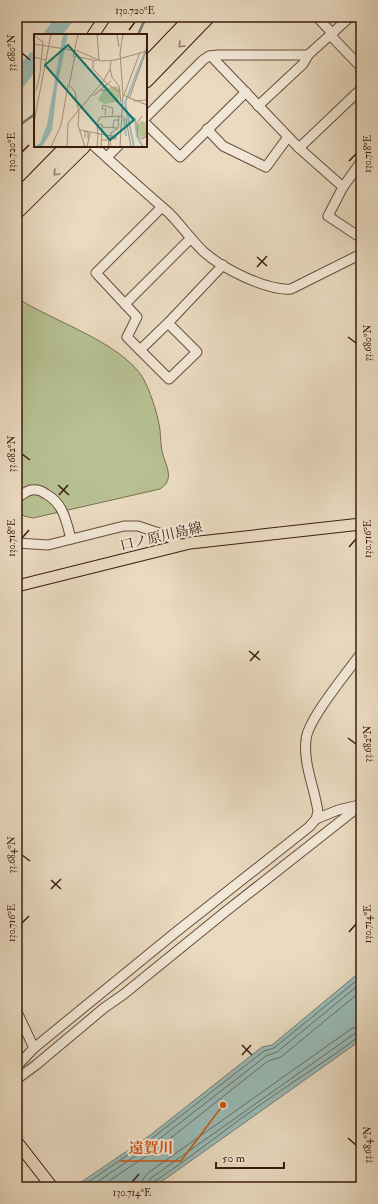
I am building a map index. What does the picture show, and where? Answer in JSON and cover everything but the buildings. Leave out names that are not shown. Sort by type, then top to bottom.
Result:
[{"type":"highway","points":[[147,64],[192,17]]},
{"type":"highway","points":[[147,80],[208,17]]},
{"type":"highway","points":[[17,197],[66,147]]},
{"type":"highway","points":[[17,212],[83,147]]},
{"type":"main road","points":[[93,34],[105,17]]},
{"type":"main road","name":"口ノ原川島線","points":[[17,586],[181,545],[361,524]]},
{"type":"main road","points":[[17,1142],[52,1187]]},
{"type":"street","points":[[317,17],[361,67]]},
{"type":"street","points":[[258,106],[304,64],[308,55],[332,35],[350,17]]},
{"type":"street","points":[[147,117],[203,60],[211,56],[308,55]]},
{"type":"street","points":[[211,56],[299,148],[343,187]]},
{"type":"street","points":[[299,148],[361,89]]},
{"type":"street","points":[[147,125],[180,157],[246,92]]},
{"type":"street","points":[[207,129],[223,146],[266,167],[288,137]]},
{"type":"street","points":[[95,147],[162,207],[209,256],[223,265],[265,286],[291,289],[361,254]]},
{"type":"street","points":[[107,157],[117,147]]},
{"type":"street","points":[[361,162],[343,187],[328,216],[361,238]]},
{"type":"street","points":[[162,207],[96,274],[137,317],[127,337],[169,379],[197,352],[168,323]]},
{"type":"street","points":[[125,304],[191,238]]},
{"type":"street","points":[[140,350],[223,265]]},
{"type":"street","points":[[17,497],[31,490],[41,491],[50,496],[62,508],[71,539]]},
{"type":"street","points":[[17,543],[48,545],[124,526],[138,526],[165,535],[181,545]]},
{"type":"street","points":[[316,819],[317,804],[306,753],[306,739],[311,723],[361,653]]},
{"type":"street","points":[[17,1066],[34,1048],[176,932],[299,836],[316,819],[338,810],[361,805]]},
{"type":"street","points":[[17,1079],[104,1008],[124,994],[361,805]]},
{"type":"street","points":[[17,1012],[34,1048]]},
{"type":"green space","points":[[17,298],[103,343],[133,365],[143,378],[150,394],[160,427],[162,451],[168,472],[167,481],[160,489],[33,518],[24,516],[17,509]]},
{"type":"water","points":[[361,971],[361,1040],[154,1187],[74,1187],[149,1136],[262,1047],[272,1045]]},
{"type":"waterway","points":[[53,34],[66,17]]},
{"type":"waterway","points":[[138,34],[146,17]]},
{"type":"waterway","points":[[17,82],[34,60]]},
{"type":"waterway","points":[[17,127],[34,115]]},
{"type":"place","name":"遠賀川","points":[[223,1105]]}]
